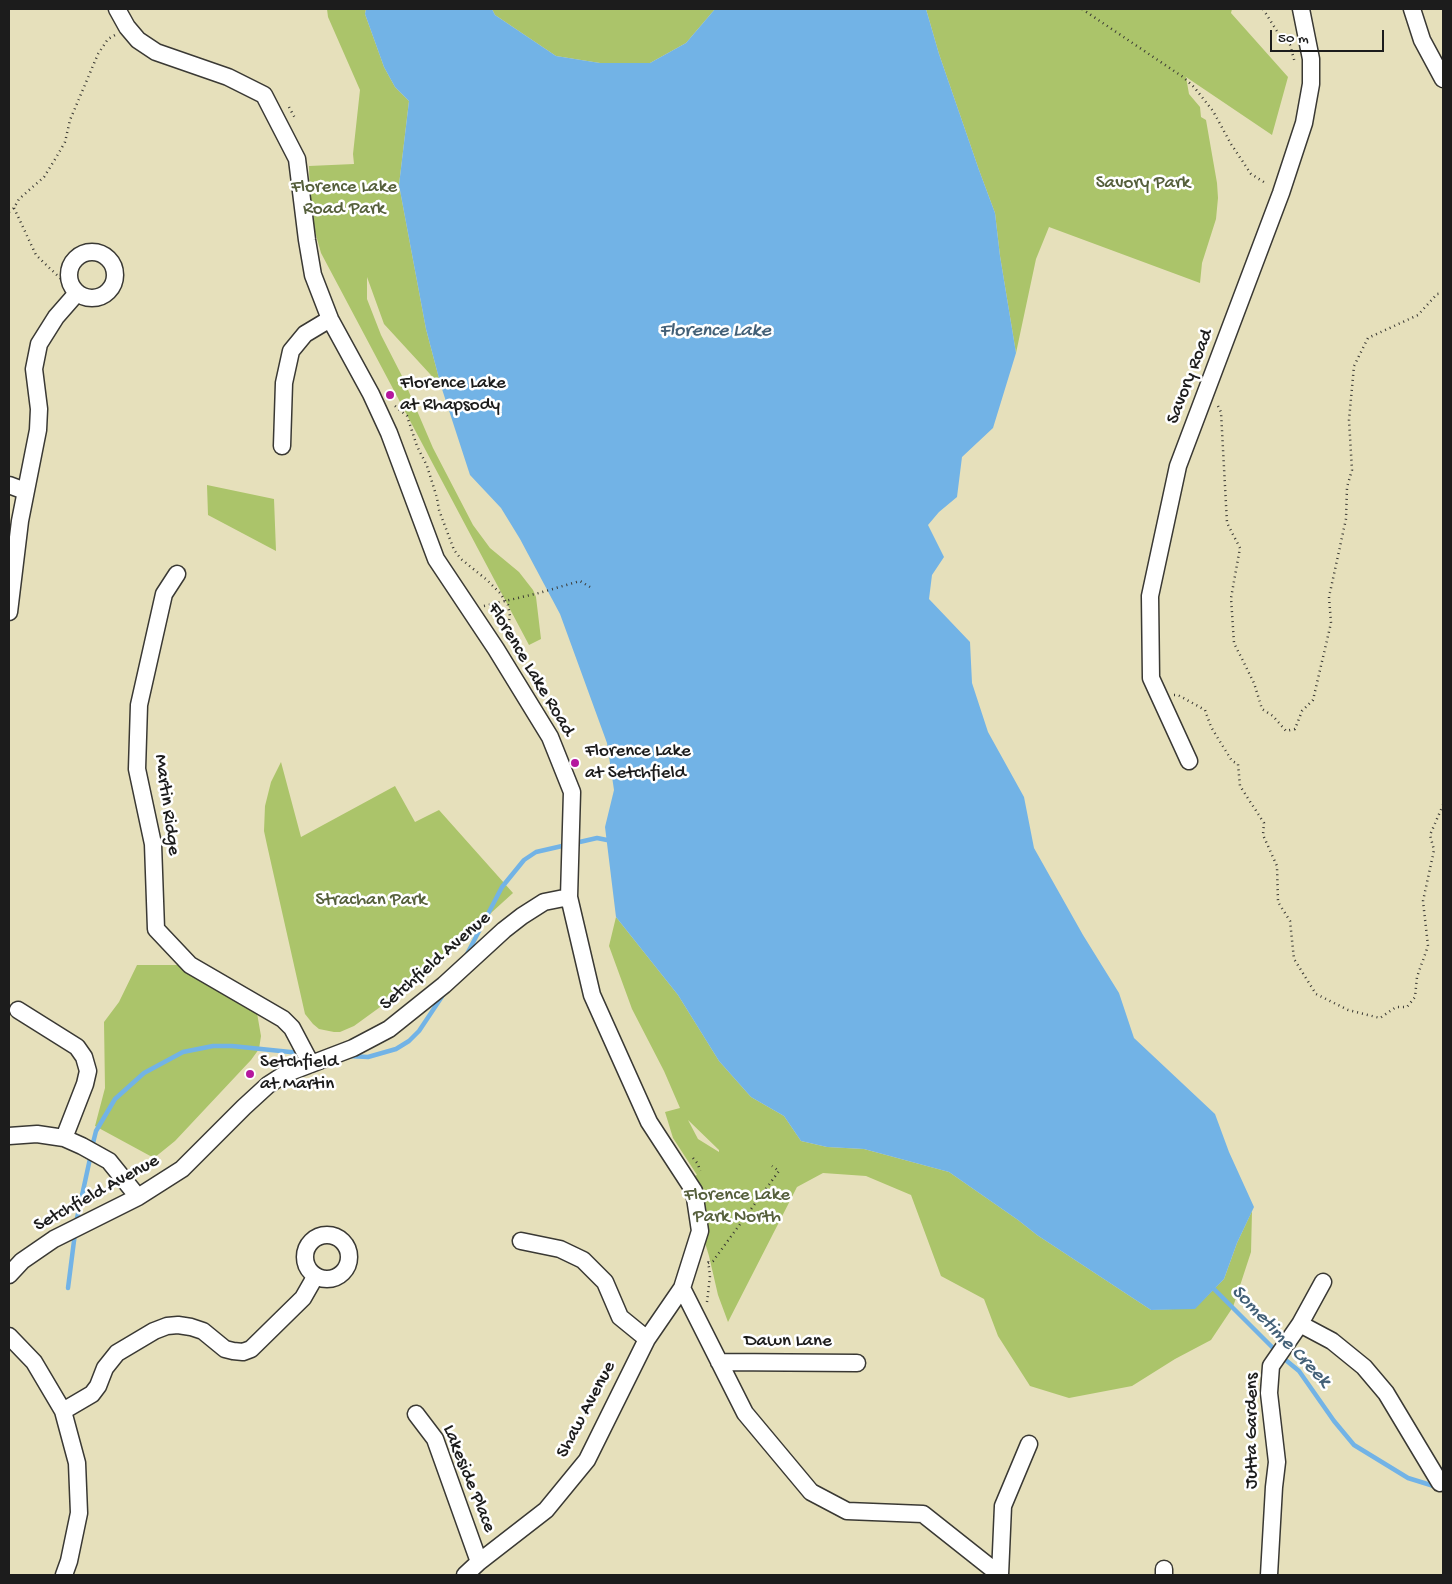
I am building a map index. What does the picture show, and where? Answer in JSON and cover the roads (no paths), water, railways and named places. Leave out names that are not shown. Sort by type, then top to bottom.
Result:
[{"type":"street","name":"Florence Lake Road","points":[[117,9],[127,27],[138,40],[156,52],[228,77],[264,95],[297,159],[313,275],[330,319],[389,433],[436,559],[472,612],[550,736],[572,792],[569,897],[592,995],[649,1122],[694,1192],[700,1232],[682,1288]]},
{"type":"street","name":"Savory Road","points":[[1189,761],[1151,678],[1150,596],[1178,466],[1281,193],[1304,123],[1311,84],[1311,59],[1301,9]]},
{"type":"street","points":[[1412,9],[1422,40],[1443,79]]},
{"type":"street","points":[[9,612],[20,521],[38,430],[34,369],[39,344],[56,317],[77,293]]},
{"type":"street","points":[[282,446],[284,383],[291,351],[305,334],[330,319]]},
{"type":"street","points":[[9,485],[26,491]]},
{"type":"street","name":"Martin Ridge","points":[[177,574],[164,594],[139,705],[137,769],[153,844],[156,929],[190,965],[284,1019],[292,1028],[310,1064]]},
{"type":"street","name":"Setchfield Avenue","points":[[9,1275],[22,1261],[54,1239],[138,1197],[182,1169],[268,1085],[286,1074],[353,1048],[389,1029],[444,985],[522,916],[544,902],[569,897]]},
{"type":"street","points":[[18,1010],[77,1047],[84,1057],[88,1071],[85,1084],[64,1138]]},
{"type":"street","points":[[9,1136],[37,1134],[64,1138],[82,1146],[109,1161],[138,1197]]},
{"type":"street","points":[[521,1241],[560,1249],[583,1260],[605,1282],[620,1317],[647,1339]]},
{"type":"street","points":[[63,1412],[92,1394],[98,1386],[105,1368],[117,1353],[154,1331],[167,1326],[191,1326],[204,1331],[226,1349],[243,1352],[251,1349],[303,1298],[314,1277]]},
{"type":"street","name":"Jutta Gardens","points":[[1269,1575],[1277,1462],[1269,1393],[1271,1366],[1300,1324],[1324,1282]]},
{"type":"street","points":[[682,1288],[745,1413],[811,1492],[847,1511],[923,1514],[1000,1575]]},
{"type":"street","name":"Shaw Avenue","points":[[465,1575],[546,1510],[587,1460],[647,1339],[682,1288]]},
{"type":"street","points":[[1300,1324],[1332,1341],[1364,1367],[1386,1393],[1440,1483]]},
{"type":"street","points":[[9,1336],[34,1362],[63,1412],[77,1463],[79,1513],[69,1561],[64,1575]]},
{"type":"street","name":"Dawn Lane","points":[[719,1362],[857,1363]]},
{"type":"street","name":"Lakeside Place","points":[[416,1414],[435,1439],[479,1562]]},
{"type":"street","points":[[1000,1575],[1003,1506],[1029,1444]]},
{"type":"water","name":"Florence Lake","points":[[366,9],[492,9],[495,15],[556,56],[600,63],[650,63],[686,43],[715,9],[926,9],[939,54],[995,213],[1016,353],[993,428],[962,457],[957,497],[939,512],[928,525],[944,557],[932,575],[929,599],[970,642],[972,683],[988,732],[1024,797],[1034,848],[1083,935],[1119,993],[1134,1038],[1215,1114],[1229,1152],[1254,1207],[1237,1243],[1224,1279],[1195,1309],[1151,1310],[1037,1235],[949,1172],[864,1149],[827,1147],[801,1141],[784,1116],[751,1097],[719,1061],[678,995],[616,917],[605,827],[614,790],[607,743],[560,614],[520,539],[501,508],[470,475],[441,386],[426,329],[399,185],[409,101],[395,87],[384,67],[365,14]]},
{"type":"waterway","points":[[466,956],[502,887],[524,860],[536,852],[597,838],[607,840]]},
{"type":"waterway","points":[[348,1056],[368,1057],[396,1049],[409,1041],[419,1031],[443,995]]},
{"type":"waterway","points":[[92,1147],[96,1131],[115,1099],[144,1073],[183,1052],[213,1046],[232,1046],[300,1053]]},
{"type":"waterway","points":[[76,1223],[91,1154]]},
{"type":"waterway","points":[[68,1288],[75,1233]]},
{"type":"waterway","name":"Sometime Creek","points":[[1214,1289],[1277,1352]]},
{"type":"waterway","name":"Sometime Creek","points":[[1282,1357],[1299,1371],[1334,1421],[1354,1445],[1408,1478],[1437,1487]]},
{"type":"place","name":"Florence Lake at Rhapsody","points":[[390,395]]},
{"type":"place","name":"Florence Lake at Setchfield","points":[[575,763]]},
{"type":"place","name":"Setchfield at Martin","points":[[250,1074]]},
{"type":"park label","name":"Savory Park","points":[[1143,184]]},
{"type":"park label","name":"Florence Lake Road Park","points":[[344,199]]},
{"type":"park label","name":"Strachan Park","points":[[371,901]]},
{"type":"park label","name":"Florence Lake Park North","points":[[737,1207]]}]
